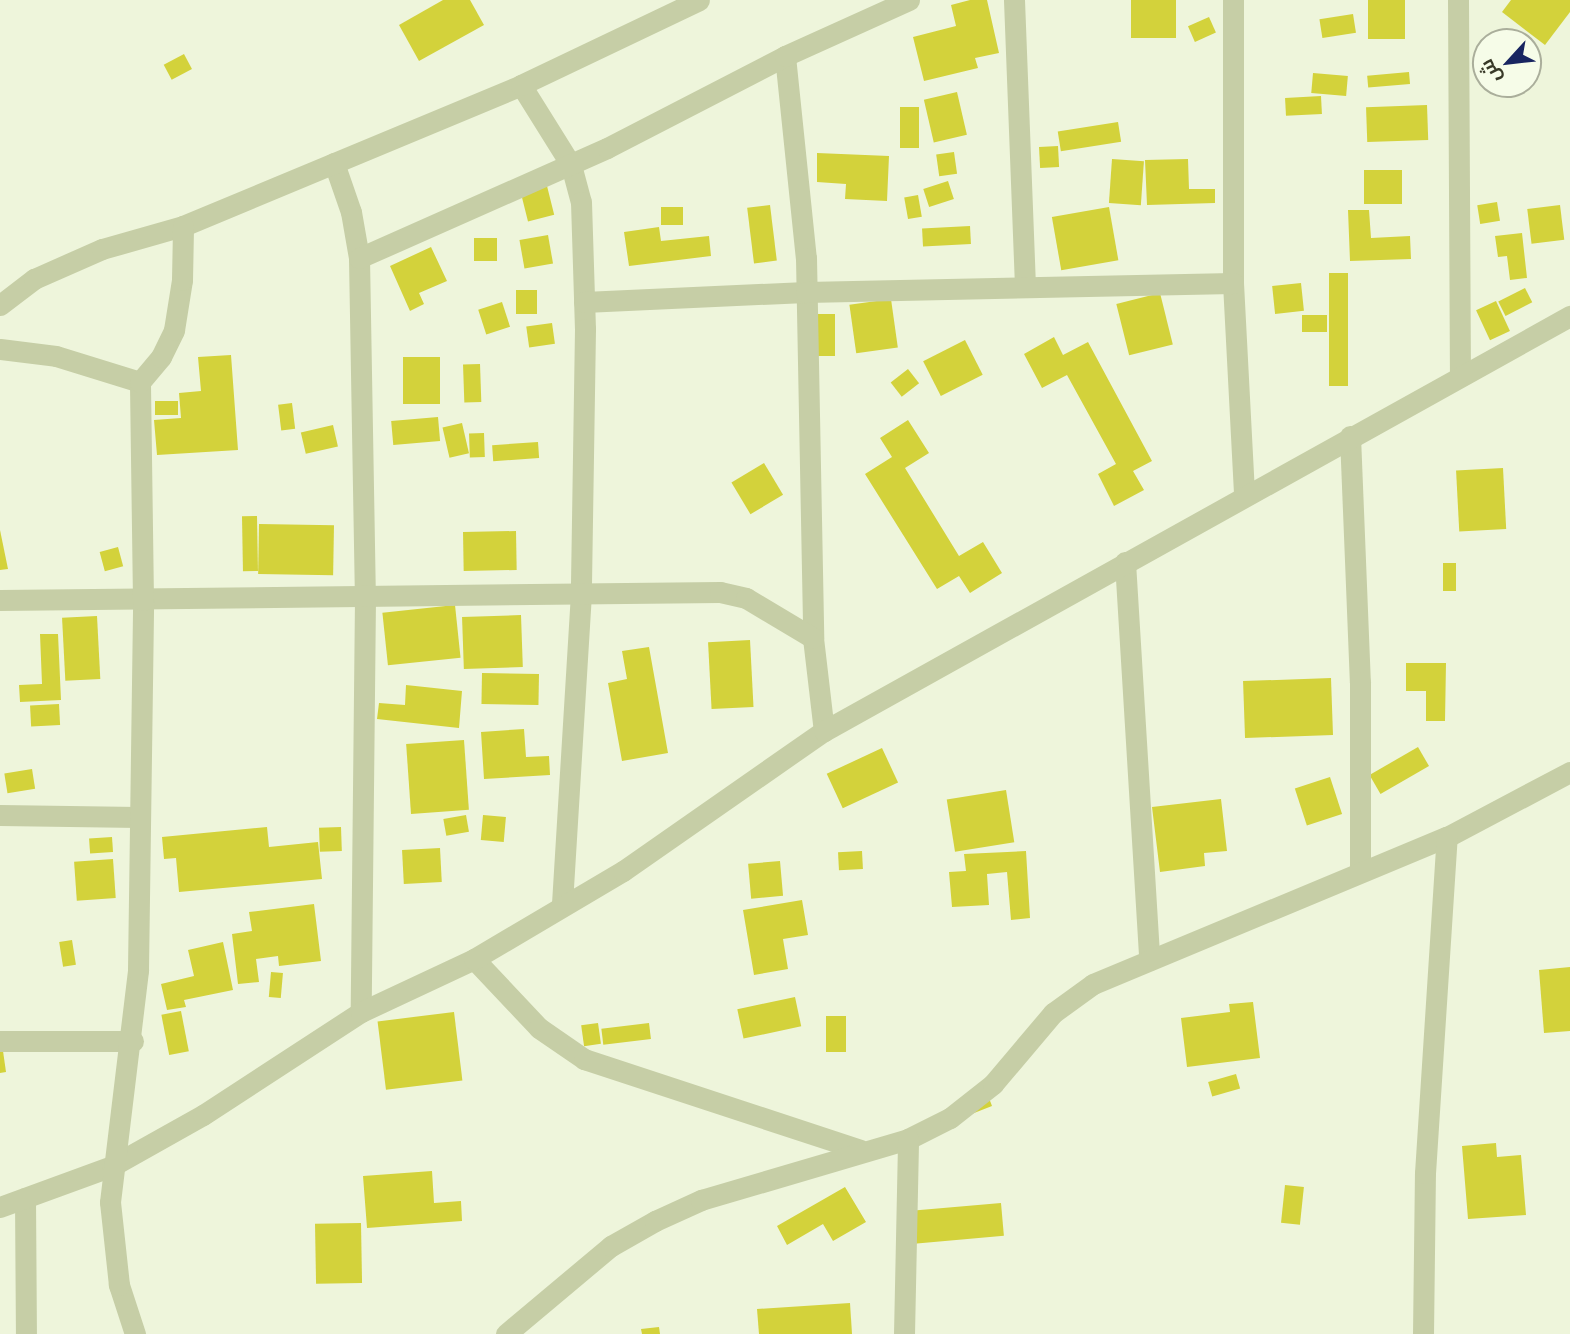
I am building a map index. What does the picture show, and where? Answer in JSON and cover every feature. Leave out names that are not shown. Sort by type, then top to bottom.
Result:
[{"type":"street","points":[[0,305],[34,279],[102,249],[183,226],[521,85],[699,0]]},
{"type":"street","points":[[359,258],[570,164],[785,56],[909,0]]},
{"type":"street","points":[[1014,0],[1025,287]]},
{"type":"street","points":[[1233,0],[1233,283],[1244,495]]},
{"type":"street","points":[[1458,0],[1460,375]]},
{"type":"street","points":[[785,56],[806,292],[813,638],[824,732]]},
{"type":"street","points":[[521,85],[570,164],[581,202],[584,302],[581,593],[562,905]]},
{"type":"street","points":[[334,163],[351,212],[359,258],[365,598],[360,1012]]},
{"type":"street","points":[[135,1334],[119,1284],[110,1202],[112,1166],[133,1041],[138,970],[143,600],[140,382],[161,357],[174,330],[182,279],[183,226]]},
{"type":"street","points":[[584,302],[806,292],[1233,283]]},
{"type":"street","points":[[0,1207],[112,1166],[203,1115],[360,1012],[474,959],[623,871],[824,732],[1244,495],[1570,316]]},
{"type":"street","points":[[0,349],[56,356],[140,382]]},
{"type":"street","points":[[1350,436],[1360,682],[1360,871]]},
{"type":"street","points":[[1125,562],[1149,960]]},
{"type":"street","points":[[0,600],[720,592],[746,598],[813,638]]},
{"type":"street","points":[[506,1334],[611,1246],[655,1221],[701,1200],[796,1175],[860,1150],[908,1139],[950,1118],[993,1084],[1053,1013],[1093,984],[1447,837],[1570,772]]},
{"type":"street","points":[[0,815],[138,817]]},
{"type":"street","points":[[1423,1334],[1425,1173],[1447,837]]},
{"type":"street","points":[[474,959],[539,1028],[584,1059],[860,1150]]},
{"type":"street","points":[[0,1041],[133,1041]]},
{"type":"street","points":[[904,1334],[908,1139]]},
{"type":"street","points":[[25,1198],[26,1334]]},
{"type":"building","points":[[443,0],[470,0],[484,25],[419,61],[399,25]]},
{"type":"building","points":[[970,0],[987,0],[999,53],[975,58],[978,68],[924,81],[913,37],[956,26],[951,5]]},
{"type":"building","points":[[1131,0],[1176,0],[1176,38],[1131,38]]},
{"type":"building","points":[[1368,0],[1405,0],[1405,39],[1368,39]]},
{"type":"building","points":[[1511,0],[1570,0],[1570,12],[1545,45],[1542,43],[1542,28],[1523,28],[1502,12]]},
{"type":"building","points":[[1353,14],[1356,33],[1322,38],[1319,19]]},
{"type":"building","points":[[1209,17],[1216,33],[1195,42],[1188,26]]},
{"type":"building","points":[[184,54],[192,69],[172,80],[164,65]]},
{"type":"building","points":[[1409,72],[1410,84],[1368,88],[1367,76]]},
{"type":"building","points":[[1313,73],[1348,76],[1346,96],[1311,93]]},
{"type":"building","points":[[957,92],[967,135],[934,143],[924,100]]},
{"type":"building","points":[[1321,96],[1322,114],[1286,116],[1285,98]]},
{"type":"building","points":[[1427,105],[1428,140],[1367,142],[1366,107]]},
{"type":"building","points":[[900,107],[919,107],[919,148],[900,148]]},
{"type":"building","points":[[1118,122],[1121,142],[1061,151],[1058,132]]},
{"type":"building","points":[[1058,146],[1059,167],[1040,168],[1039,147]]},
{"type":"building","points":[[954,152],[957,174],[939,176],[936,155]]},
{"type":"building","points":[[817,153],[889,156],[887,201],[845,199],[846,184],[817,182]]},
{"type":"building","points":[[1112,159],[1144,161],[1141,205],[1109,203]]},
{"type":"building","points":[[1188,159],[1189,189],[1215,189],[1215,203],[1147,205],[1145,160]]},
{"type":"building","points":[[1364,170],[1402,170],[1402,204],[1364,204]]},
{"type":"building","points":[[545,178],[554,215],[528,221],[519,185]]},
{"type":"building","points":[[948,181],[954,199],[929,207],[923,189]]},
{"type":"building","points":[[918,195],[922,217],[908,219],[904,197]]},
{"type":"building","points":[[1497,202],[1500,221],[1480,224],[1477,205]]},
{"type":"building","points":[[770,205],[777,261],[754,263],[747,208]]},
{"type":"building","points":[[1560,205],[1564,240],[1532,244],[1527,209]]},
{"type":"building","points":[[661,207],[683,207],[683,225],[661,225]]},
{"type":"building","points":[[1109,207],[1118,260],[1061,270],[1052,217]]},
{"type":"building","points":[[1348,210],[1369,210],[1371,238],[1410,236],[1411,259],[1350,261]]},
{"type":"building","points":[[970,226],[971,244],[923,246],[922,229]]},
{"type":"building","points":[[659,227],[661,241],[709,236],[711,256],[629,266],[624,232]]},
{"type":"building","points":[[1522,233],[1527,278],[1510,280],[1507,256],[1498,257],[1495,236]]},
{"type":"building","points":[[548,235],[553,264],[524,269],[519,240]]},
{"type":"building","points":[[474,238],[497,238],[497,261],[474,261]]},
{"type":"building","points":[[431,247],[447,281],[419,293],[424,304],[410,311],[390,266]]},
{"type":"building","points":[[1329,273],[1348,273],[1348,386],[1329,386]]},
{"type":"building","points":[[1301,283],[1304,311],[1275,314],[1272,286]]},
{"type":"building","points":[[1525,288],[1532,302],[1506,316],[1498,302]]},
{"type":"building","points":[[516,290],[537,290],[537,314],[516,314]]},
{"type":"building","points":[[1160,293],[1173,344],[1129,355],[1116,304]]},
{"type":"building","points":[[891,299],[898,348],[856,353],[849,305]]},
{"type":"building","points":[[1496,301],[1510,331],[1490,340],[1476,310]]},
{"type":"building","points":[[502,302],[510,327],[486,334],[478,310]]},
{"type":"building","points":[[814,314],[835,314],[835,356],[814,356]]},
{"type":"building","points":[[1302,315],[1327,315],[1327,332],[1302,332]]},
{"type":"building","points":[[552,323],[555,344],[529,347],[526,327]]},
{"type":"building","points":[[1054,337],[1063,355],[1088,342],[1152,461],[1133,471],[1144,490],[1114,506],[1098,474],[1116,464],[1067,375],[1042,388],[1024,354]]},
{"type":"building","points":[[965,340],[983,375],[941,396],[923,361]]},
{"type":"building","points":[[231,355],[238,450],[157,455],[154,420],[181,418],[179,393],[201,391],[198,357]]},
{"type":"building","points":[[403,357],[440,357],[440,404],[403,404]]},
{"type":"building","points":[[480,364],[481,402],[464,403],[463,365]]},
{"type":"building","points":[[908,369],[919,383],[902,397],[891,383]]},
{"type":"building","points":[[155,401],[178,401],[178,415],[155,415]]},
{"type":"building","points":[[292,403],[295,429],[281,431],[278,405]]},
{"type":"building","points":[[438,417],[440,441],[393,445],[391,421]]},
{"type":"building","points":[[908,420],[929,453],[905,468],[959,556],[983,542],[1002,573],[970,593],[959,576],[937,589],[865,474],[892,457],[880,438]]},
{"type":"building","points":[[462,423],[469,453],[449,458],[443,427]]},
{"type":"building","points":[[333,425],[338,446],[306,454],[301,432]]},
{"type":"building","points":[[484,433],[485,457],[470,458],[469,434]]},
{"type":"building","points":[[538,442],[539,458],[493,461],[492,445]]},
{"type":"building","points":[[764,463],[783,495],[750,514],[731,483]]},
{"type":"building","points":[[1503,468],[1506,529],[1459,531],[1456,470]]},
{"type":"building","points":[[242,516],[257,516],[258,571],[243,571]]},
{"type":"building","points":[[259,524],[334,525],[333,575],[258,574]]},
{"type":"building","points":[[0,530],[8,569],[0,570]]},
{"type":"building","points":[[516,531],[517,570],[464,571],[463,532]]},
{"type":"building","points":[[118,547],[123,566],[105,571],[100,552]]},
{"type":"building","points":[[1443,563],[1456,563],[1456,591],[1443,591]]},
{"type":"building","points":[[455,605],[461,658],[388,665],[382,613]]},
{"type":"building","points":[[521,615],[523,667],[464,669],[462,617]]},
{"type":"building","points":[[97,616],[100,679],[65,681],[62,618]]},
{"type":"building","points":[[40,634],[58,634],[61,700],[20,702],[19,685],[42,684]]},
{"type":"building","points":[[750,640],[754,707],[712,709],[708,642]]},
{"type":"building","points":[[649,647],[668,753],[622,761],[608,683],[627,679],[622,651]]},
{"type":"building","points":[[1406,663],[1446,663],[1445,721],[1426,721],[1426,691],[1406,691]]},
{"type":"building","points":[[482,673],[539,674],[538,705],[481,704]]},
{"type":"building","points":[[1331,678],[1333,735],[1245,738],[1243,681]]},
{"type":"building","points":[[406,685],[462,691],[459,728],[377,719],[379,703],[405,705]]},
{"type":"building","points":[[59,704],[60,725],[31,726],[30,706]]},
{"type":"building","points":[[524,729],[526,757],[549,756],[550,775],[484,779],[481,732]]},
{"type":"building","points":[[464,740],[469,810],[411,814],[406,744]]},
{"type":"building","points":[[1418,747],[1429,766],[1381,794],[1370,775]]},
{"type":"building","points":[[882,748],[898,782],[843,808],[827,774]]},
{"type":"building","points":[[32,769],[35,789],[7,793],[4,773]]},
{"type":"building","points":[[1330,777],[1342,814],[1307,826],[1295,788]]},
{"type":"building","points":[[1006,790],[1014,842],[955,852],[947,799]]},
{"type":"building","points":[[1221,799],[1227,851],[1204,853],[1205,866],[1160,872],[1152,807]]},
{"type":"building","points":[[466,815],[469,832],[446,836],[443,819]]},
{"type":"building","points":[[483,815],[506,817],[504,842],[481,840]]},
{"type":"building","points":[[267,827],[269,847],[318,842],[322,879],[179,892],[176,858],[164,859],[162,837]]},
{"type":"building","points":[[341,827],[342,851],[320,852],[319,828]]},
{"type":"building","points":[[112,837],[113,852],[90,854],[89,839]]},
{"type":"building","points":[[440,848],[442,882],[404,884],[402,850]]},
{"type":"building","points":[[862,851],[863,869],[839,870],[838,852]]},
{"type":"building","points":[[1026,851],[1030,918],[1011,920],[1007,872],[987,874],[989,905],[952,907],[949,872],[966,871],[964,854]]},
{"type":"building","points":[[113,859],[116,898],[77,901],[74,862]]},
{"type":"building","points":[[780,861],[783,896],[751,899],[748,864]]},
{"type":"building","points":[[802,900],[808,935],[783,939],[788,969],[754,975],[743,910]]},
{"type":"building","points":[[314,904],[321,961],[279,966],[278,956],[256,959],[259,982],[238,984],[232,934],[252,931],[249,912]]},
{"type":"building","points":[[72,940],[76,965],[63,967],[59,942]]},
{"type":"building","points":[[223,942],[233,990],[184,1000],[186,1007],[167,1010],[161,984],[194,976],[188,950]]},
{"type":"building","points":[[1570,967],[1570,1031],[1544,1033],[1539,970]]},
{"type":"building","points":[[271,972],[283,973],[281,998],[269,997]]},
{"type":"building","points":[[795,997],[801,1026],[744,1039],[737,1009]]},
{"type":"building","points":[[1253,1002],[1260,1058],[1187,1067],[1181,1018],[1230,1012],[1229,1004]]},
{"type":"building","points":[[181,1011],[189,1051],[169,1055],[161,1015]]},
{"type":"building","points":[[454,1012],[462,1080],[386,1090],[378,1021]]},
{"type":"building","points":[[826,1016],[846,1016],[846,1052],[826,1052]]},
{"type":"building","points":[[598,1023],[601,1044],[584,1046],[581,1025]]},
{"type":"building","points":[[649,1023],[651,1039],[603,1045],[601,1029]]},
{"type":"building","points":[[0,1051],[3,1051],[6,1072],[0,1073]]},
{"type":"building","points":[[1236,1074],[1240,1088],[1212,1096],[1208,1082]]},
{"type":"building","points":[[987,1093],[992,1106],[970,1115],[965,1102]]},
{"type":"building","points":[[1496,1143],[1497,1157],[1521,1155],[1526,1215],[1468,1219],[1462,1146]]},
{"type":"building","points":[[432,1171],[434,1203],[461,1201],[462,1221],[367,1228],[363,1176]]},
{"type":"building","points":[[1285,1185],[1304,1187],[1300,1225],[1281,1223]]},
{"type":"building","points":[[845,1187],[866,1222],[833,1241],[823,1224],[787,1245],[777,1226]]},
{"type":"building","points":[[1001,1203],[1004,1236],[914,1244],[911,1211]]},
{"type":"building","points":[[361,1223],[362,1283],[316,1284],[315,1224]]},
{"type":"building","points":[[850,1303],[852,1334],[759,1334],[757,1309]]},
{"type":"building","points":[[659,1327],[660,1334],[642,1334],[641,1329]]}]
